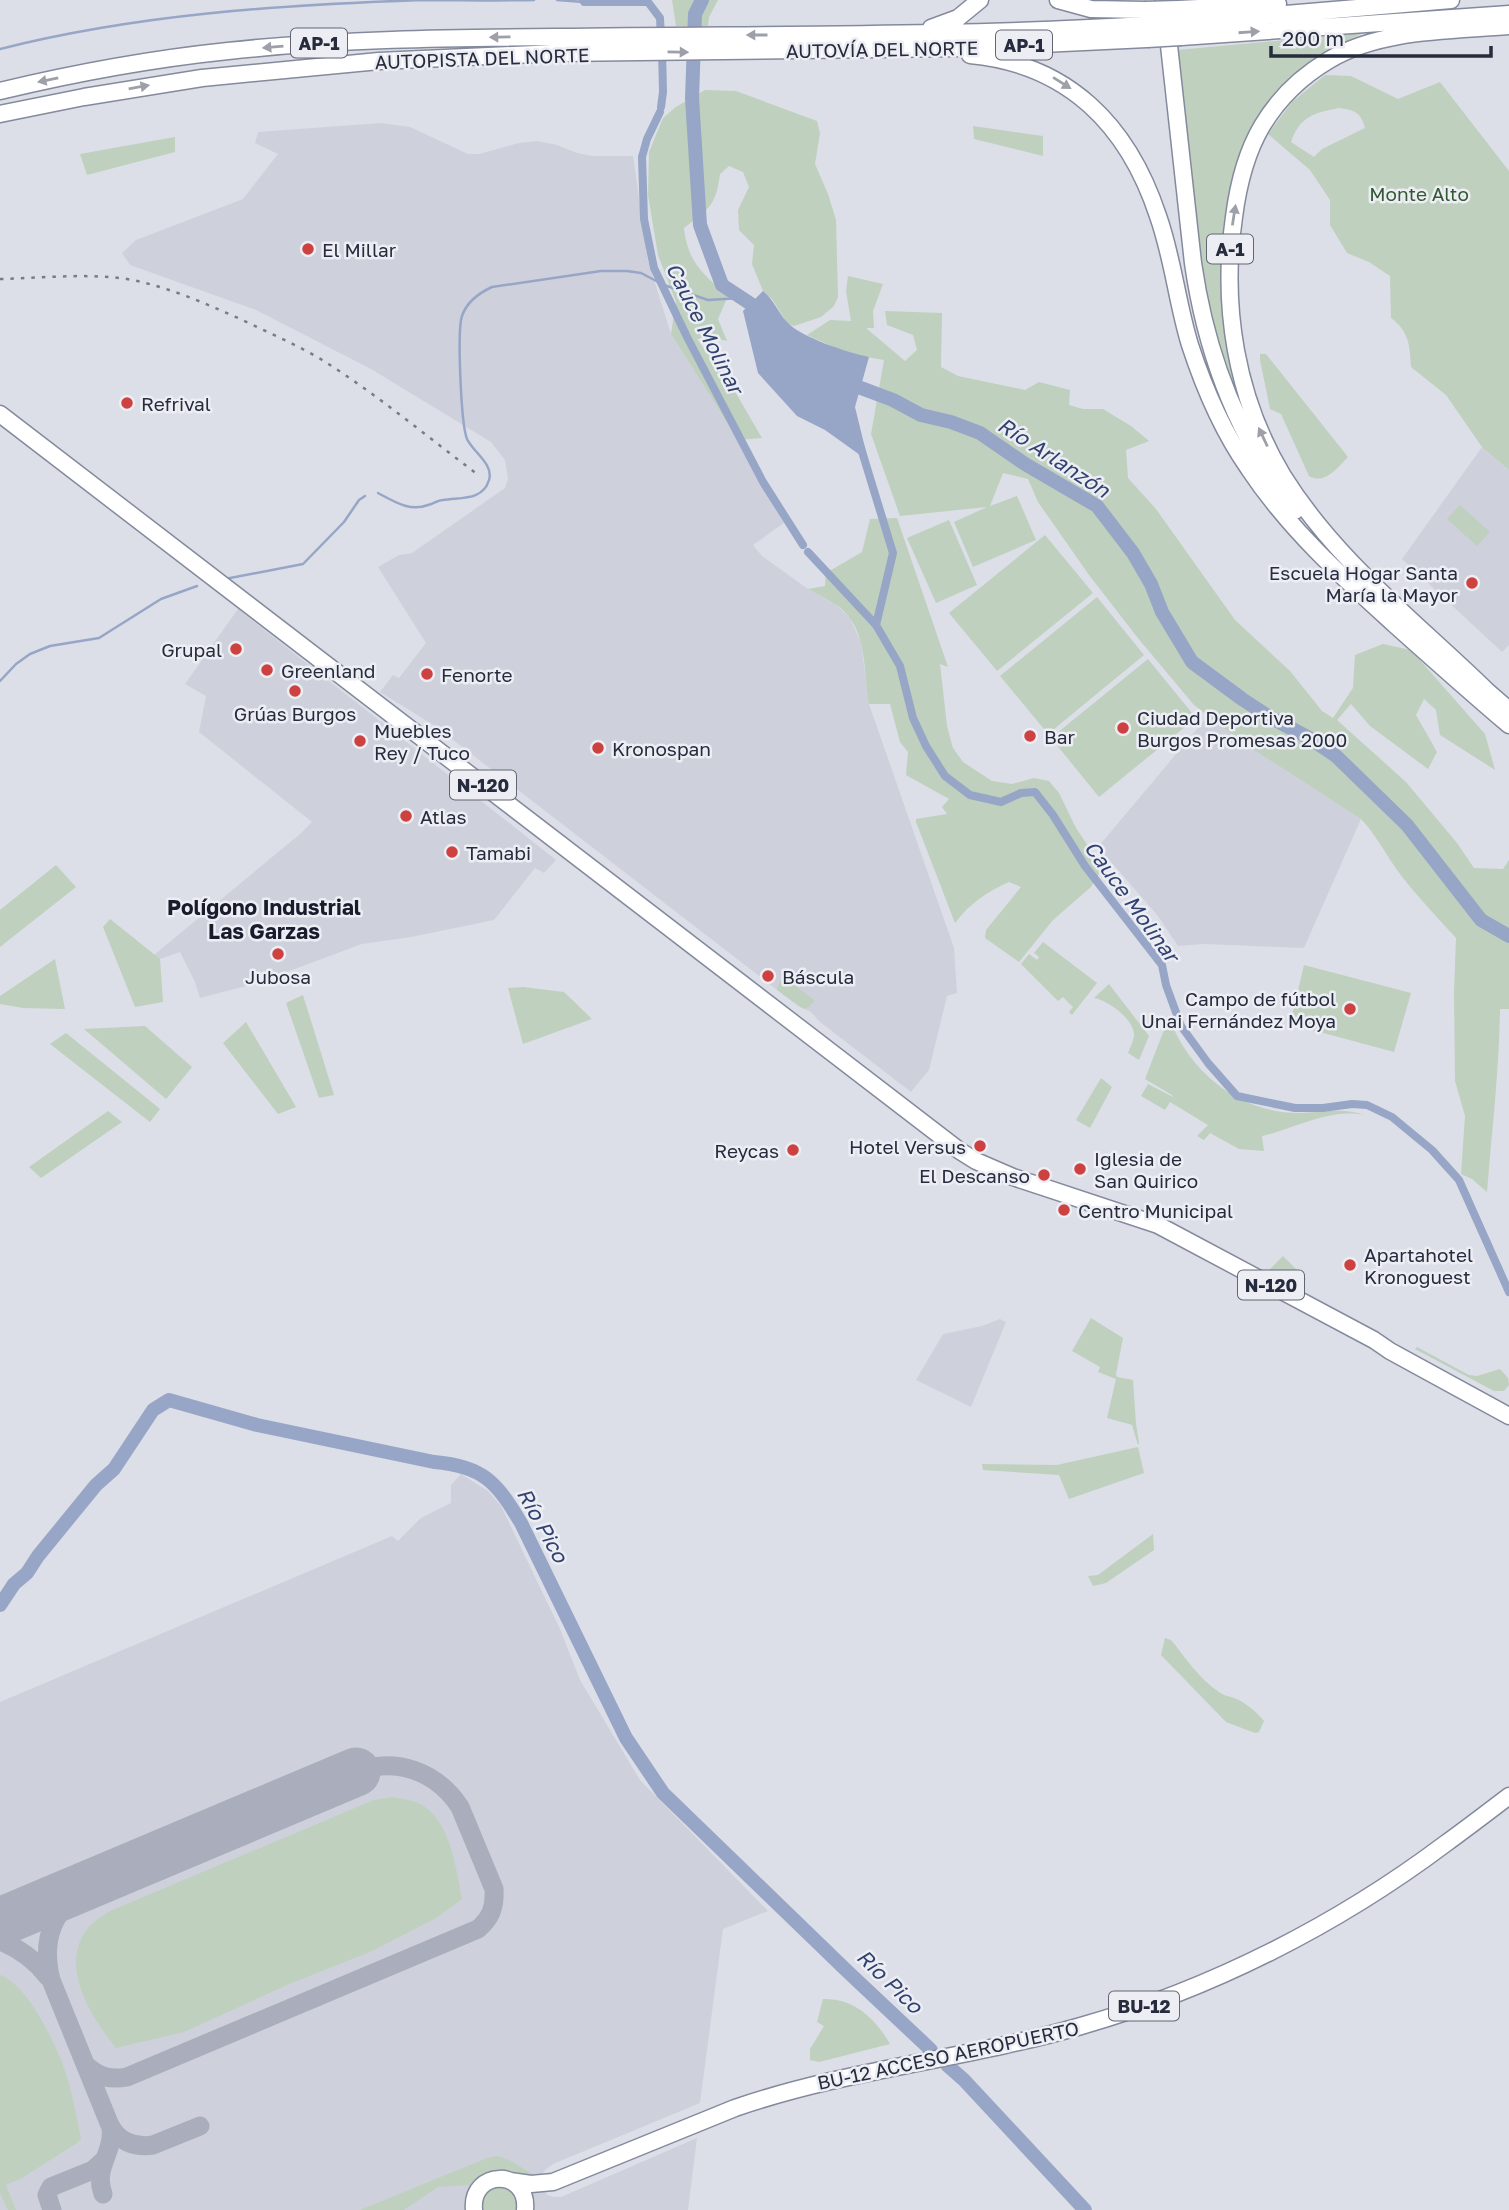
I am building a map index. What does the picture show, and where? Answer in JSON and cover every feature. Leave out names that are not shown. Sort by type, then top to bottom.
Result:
[{"type":"highway","points":[[920,34],[958,18],[980,0]]},
{"type":"highway","points":[[1058,0],[1091,9],[1180,23],[1334,0]]},
{"type":"highway","points":[[1164,0],[1198,298],[1214,360],[1233,408],[1254,452],[1277,488],[1309,528],[1399,616],[1486,690]]},
{"type":"highway","name":"AUTOVÍA DEL NORTE","points":[[1180,23],[1451,0]]},
{"type":"highway","name":"AUTOVÍA DEL NORTE","points":[[712,36],[1036,32],[1149,18],[1180,23],[1509,14]]},
{"type":"highway","name":"AUTOVÍA DEL NORTE","points":[[715,53],[901,50],[1149,18]]},
{"type":"highway","name":"A-1","points":[[1149,18],[1195,326],[1217,397],[1243,452],[1269,496],[1331,567],[1509,726]]},
{"type":"highway","name":"A-1","points":[[1509,26],[1422,33],[1375,42],[1331,59],[1296,84],[1261,127],[1244,169],[1235,209],[1228,273],[1230,319],[1242,379],[1261,433],[1282,474],[1309,513],[1355,567],[1509,710]]},
{"type":"highway","name":"AUTOPISTA DEL NORTE","points":[[0,114],[157,84],[251,72],[641,44],[712,36]]},
{"type":"highway","name":"AUTOPISTA DEL NORTE","points":[[0,90],[135,64],[261,48],[416,39],[641,44],[715,53]]},
{"type":"highway","points":[[901,50],[916,54],[996,58],[1026,66],[1065,84],[1103,117],[1125,147],[1143,179],[1158,215],[1190,345],[1207,390],[1222,424],[1269,496]]},
{"type":"highway","name":"N-120","points":[[0,414],[974,1160],[1003,1173],[1109,1207],[1169,1230],[1509,1416]]},
{"type":"highway","name":"N-120","points":[[1374,1340],[1402,1351],[1509,1407]]},
{"type":"highway","name":"BU-12 ACCESO AEROPUERTO","points":[[510,2181],[531,2184],[554,2182],[766,2097],[866,2072],[1045,2036],[1109,2018],[1174,1994],[1225,1973],[1321,1925],[1446,1844],[1509,1796]]},
{"type":"highway","name":"BU-12","points":[[474,2210],[474,2199],[482,2185],[495,2179],[510,2181],[522,2192],[526,2210]]},
{"type":"highway","name":"BU-12 ACCESO AEROPUERTO","points":[[526,2210],[554,2182]]},
{"type":"shaded area","points":[[381,123],[410,127],[468,154],[537,141],[592,156],[633,156],[648,261],[671,334],[738,440],[784,523],[753,545],[762,556],[808,589],[835,604],[850,618],[861,643],[869,704],[954,948],[957,993],[947,996],[929,1070],[911,1092],[820,1022],[811,1012],[798,1006],[435,726],[380,692],[393,675],[399,678],[426,643],[378,567],[399,555],[412,553],[505,488],[508,479],[505,460],[491,442],[371,369],[256,310],[130,265],[122,253],[136,240],[243,199],[278,154],[255,143],[258,132]]},
{"type":"shaded area","points":[[1482,447],[1509,470],[1509,645],[1502,652],[1402,559]]},
{"type":"shaded area","points":[[238,609],[556,860],[544,873],[535,868],[494,920],[362,944],[257,983],[200,998],[180,952],[160,959],[154,955],[312,822],[199,732],[206,696],[185,684]]},
{"type":"shaded area","points":[[1208,716],[1240,741],[1361,819],[1304,948],[1204,944],[1178,946],[1158,916],[1098,847]]},
{"type":"shaded area","points":[[1000,1319],[1006,1322],[971,1407],[916,1380],[943,1334],[982,1326]]},
{"type":"shaded area","points":[[461,1474],[488,1491],[501,1506],[560,1629],[580,1680],[640,1780],[768,1911],[723,1929],[700,2103],[553,2164],[539,2178],[547,2195],[561,2197],[697,2138],[688,2210],[0,2210],[0,1702],[392,1536],[398,1541],[421,1518],[451,1503],[451,1485]]},
{"type":"green space","points":[[672,0],[718,0],[709,17],[708,26],[676,26]]},
{"type":"green space","points":[[1363,33],[1321,54],[1292,79],[1255,126],[1225,262],[1256,437],[1233,390],[1213,328],[1201,274],[1177,50]]},
{"type":"green space","name":"Monte Alto","points":[[1325,75],[1351,76],[1398,99],[1440,82],[1509,171],[1509,470],[1482,447],[1446,395],[1411,367],[1407,340],[1402,328],[1391,318],[1390,276],[1369,262],[1347,253],[1330,225],[1330,200],[1310,170],[1268,134],[1292,102]],"holes":[[[1339,108],[1359,115],[1365,128],[1322,149],[1314,157],[1291,142],[1299,126],[1309,117]]]},
{"type":"green space","points":[[705,90],[736,91],[817,121],[820,133],[815,164],[836,220],[838,297],[834,306],[821,317],[794,326],[788,324],[772,299],[763,291],[752,264],[754,245],[739,230],[738,210],[749,187],[743,172],[729,166],[720,174],[716,194],[710,206],[684,228],[689,250],[698,267],[728,296],[718,319],[727,341],[709,337],[697,339],[734,390],[762,438],[738,440],[671,334],[676,302],[658,255],[648,195],[649,152],[663,118]]},
{"type":"green space","points":[[973,126],[1043,136],[1043,156],[974,139]]},
{"type":"green space","points":[[175,137],[175,152],[87,175],[80,154]]},
{"type":"green space","points":[[848,276],[883,284],[873,311],[874,328],[866,328],[905,361],[917,350],[913,335],[887,325],[885,311],[942,313],[941,367],[958,376],[1025,390],[1039,382],[1070,390],[1069,405],[1083,409],[1103,409],[1149,441],[1126,450],[1128,478],[1156,509],[1235,620],[1290,671],[1322,711],[1333,718],[1353,688],[1355,655],[1383,644],[1411,650],[1485,734],[1495,770],[1440,735],[1436,710],[1424,699],[1416,715],[1437,752],[1428,769],[1370,726],[1351,704],[1337,720],[1406,782],[1457,843],[1474,868],[1503,869],[1509,860],[1509,1009],[1500,1009],[1487,1192],[1472,1179],[1461,1174],[1465,1116],[1455,1081],[1456,938],[1404,879],[1361,819],[1240,741],[1194,705],[1089,575],[1038,502],[1028,479],[1003,473],[990,506],[1017,496],[1036,540],[973,567],[954,522],[987,507],[900,516],[871,434],[884,360],[849,354],[807,335],[830,320],[851,321],[846,291]]},
{"type":"green space","points":[[1260,354],[1266,354],[1348,457],[1325,477],[1309,476],[1281,414],[1270,409]]},
{"type":"green space","points":[[1460,505],[1490,532],[1477,546],[1447,519]]},
{"type":"green space","points":[[897,518],[948,667],[940,664],[947,726],[953,748],[963,762],[992,781],[1012,784],[1034,778],[1049,781],[1059,793],[1076,828],[1103,868],[1091,887],[1053,920],[1019,962],[985,938],[986,930],[1021,887],[1009,882],[993,890],[973,904],[955,923],[916,822],[916,819],[947,814],[942,807],[949,799],[906,775],[908,752],[900,742],[890,704],[869,704],[862,648],[855,626],[841,608],[808,589],[825,586],[826,573],[862,552],[870,519]]},
{"type":"green space","points":[[949,520],[977,585],[936,603],[907,538]]},
{"type":"green space","points":[[1045,535],[1093,593],[997,671],[949,613]]},
{"type":"green space","name":"Ciudad Deportiva Burgos Promesas 2000","points":[[1097,597],[1144,655],[1048,734],[1000,676]]},
{"type":"green space","name":"Ciudad Deportiva Burgos Promesas 2000","points":[[1148,659],[1196,718],[1099,797],[1051,738]]},
{"type":"green space","points":[[56,865],[76,887],[0,947],[0,910]]},
{"type":"green space","points":[[110,919],[160,959],[163,1002],[135,1007],[103,927]]},
{"type":"green space","points":[[1043,942],[1097,983],[1072,1015],[1069,1012],[1073,1007],[1063,997],[1058,1001],[1021,964],[1029,954],[1037,960],[1039,957],[1034,953]]},
{"type":"green space","points":[[55,959],[65,1009],[23,1008],[0,1004],[0,996]]},
{"type":"green space","name":"Campo de fútbol Unai Fernández Moya","points":[[1304,965],[1411,993],[1394,1052],[1290,1024]]},
{"type":"green space","points":[[784,977],[814,1002],[806,1009],[802,1008],[777,990]]},
{"type":"green space","points":[[1109,984],[1149,1036],[1139,1060],[1128,1053],[1134,1036],[1125,1017],[1113,1007],[1094,998]]},
{"type":"green space","points":[[508,988],[564,992],[592,1019],[523,1044]]},
{"type":"green space","points":[[303,995],[334,1095],[319,1098],[286,1003]]},
{"type":"green space","points":[[1169,1017],[1189,1055],[1203,1072],[1238,1098],[1278,1111],[1340,1111],[1364,1115],[1325,1116],[1262,1136],[1264,1151],[1239,1149],[1210,1133],[1204,1140],[1197,1136],[1208,1125],[1170,1102],[1165,1110],[1141,1096],[1148,1084],[1173,1097],[1145,1079]]},
{"type":"green space","points":[[246,1022],[296,1107],[278,1114],[223,1043]]},
{"type":"green space","points":[[145,1026],[192,1067],[166,1099],[84,1029]]},
{"type":"green space","points":[[66,1033],[160,1109],[150,1122],[50,1044]]},
{"type":"green space","points":[[1101,1078],[1112,1087],[1090,1128],[1076,1120]]},
{"type":"green space","points":[[108,1111],[122,1122],[41,1178],[29,1167]]},
{"type":"green space","points":[[1283,1256],[1306,1279],[1299,1287],[1269,1270]]},
{"type":"green space","points":[[1091,1318],[1123,1338],[1116,1374],[1117,1377],[1133,1380],[1138,1445],[1132,1425],[1107,1418],[1116,1379],[1098,1372],[1100,1367],[1072,1351]]},
{"type":"green space","points":[[1417,1347],[1469,1375],[1477,1376],[1500,1369],[1508,1378],[1509,1385],[1504,1391],[1494,1391],[1415,1349]]},
{"type":"green space","points":[[1138,1447],[1144,1473],[1069,1499],[1059,1475],[983,1470],[982,1464],[1057,1465]]},
{"type":"green space","points":[[1153,1534],[1154,1550],[1106,1583],[1093,1586],[1088,1576],[1098,1575]]},
{"type":"green space","points":[[1165,1638],[1171,1640],[1212,1687],[1242,1702],[1258,1714],[1264,1721],[1259,1732],[1255,1733],[1226,1722],[1161,1655]]},
{"type":"green space","points":[[393,1797],[415,1802],[427,1808],[436,1818],[449,1843],[462,1899],[436,1918],[370,1952],[287,1985],[184,2032],[116,2048],[89,2009],[78,1978],[78,1947],[93,1923],[110,1911],[374,1800]]},
{"type":"green space","points":[[0,1975],[20,1990],[30,2002],[54,2044],[69,2085],[81,2138],[22,2178],[6,2185],[16,2210],[8,2210],[0,2193]]},
{"type":"green space","points":[[823,1999],[844,2002],[862,2011],[878,2026],[890,2044],[819,2062],[810,2060],[810,2049],[824,2026],[817,2022]]},
{"type":"green space","points":[[498,2156],[539,2178],[438,2187],[404,2210],[360,2210],[487,2158]]},
{"type":"green space","points":[[491,2186],[512,2187],[520,2210],[479,2210],[483,2192]]},
{"type":"water","points":[[763,291],[793,328],[825,344],[869,357],[855,407],[867,456],[860,455],[825,430],[797,416],[758,373],[743,311]]},
{"type":"waterway","points":[[0,49],[104,27],[263,8],[422,0],[534,0]]},
{"type":"waterway","points":[[557,0],[584,2]]},
{"type":"waterway","name":"Cauce Molinar","points":[[583,0],[648,2],[660,18],[661,37]]},
{"type":"waterway","name":"Río Arlanzón","points":[[702,0],[695,14],[692,98],[700,225],[722,285],[763,314]]},
{"type":"waterway","name":"Cauce Molinar","points":[[661,107],[662,50]]},
{"type":"waterway","name":"Cauce Molinar","points":[[660,112],[642,157],[644,219],[654,268],[763,482],[803,545]]},
{"type":"waterway","points":[[378,493],[403,505],[421,507],[441,500],[470,497],[482,492],[486,487],[489,469],[470,444],[465,430],[461,397],[460,339],[464,311],[474,298],[487,289],[601,271],[627,271],[641,273],[664,285],[708,300],[741,298]]},
{"type":"waterway","name":"Río Arlanzón","points":[[845,382],[893,400],[921,415],[980,433],[1025,464],[1097,506],[1133,553],[1151,584],[1162,612],[1192,662],[1268,716],[1336,756],[1407,825],[1481,920],[1509,936]]},
{"type":"waterway","points":[[860,445],[893,553],[876,625]]},
{"type":"waterway","points":[[225,579],[303,564],[365,496]]},
{"type":"waterway","name":"Cauce Molinar","points":[[808,552],[876,625],[900,666],[913,718],[926,746],[945,776],[970,795],[1001,802],[1021,793],[1035,792],[1085,866],[1162,965],[1166,985],[1181,1026],[1237,1096],[1295,1108],[1367,1105],[1392,1117],[1432,1150],[1459,1180],[1509,1292]]},
{"type":"waterway","points":[[0,681],[30,654],[50,646],[99,638],[161,599],[197,586]]},
{"type":"waterway","name":"Río Pico","points":[[0,1605],[14,1584],[27,1573],[96,1485],[114,1469],[153,1410],[169,1400],[257,1425],[451,1464],[477,1473],[496,1487],[521,1523],[626,1738],[663,1793],[931,2050]]},
{"type":"waterway","name":"Río Pico","points":[[947,2065],[1085,2210]]},
{"type":"taxiway","points":[[87,2066],[105,2077],[127,2077],[478,1929],[482,1925],[491,1912],[494,1889],[460,1807],[451,1795],[428,1776],[414,1770],[386,1766],[356,1772]]},
{"type":"taxiway","points":[[93,1883],[60,1912],[49,1936],[48,1964],[51,1980],[109,2123],[121,2139],[146,2146],[200,2126]]},
{"type":"taxiway","points":[[0,1941],[27,1956],[48,1977]]},
{"type":"taxiway","points":[[103,2194],[100,2176],[110,2145],[111,2128]]},
{"type":"taxiway","points":[[52,2210],[47,2195],[51,2187],[93,2170],[104,2160]]},
{"type":"runway","points":[[0,1922],[356,1772]]},
{"type":"railway","points":[[0,279],[111,277],[156,286],[197,300],[319,358],[379,399],[477,474]]},
{"type":"place","name":"El Millar","points":[[308,249]]},
{"type":"place","name":"Refrival","points":[[127,403]]},
{"type":"place","name":"Escuela Hogar Santa María la Mayor","points":[[1472,583]]},
{"type":"place","name":"Grupal","points":[[236,649]]},
{"type":"place","name":"Greenland","points":[[267,670]]},
{"type":"place","name":"Fenorte","points":[[427,674]]},
{"type":"place","name":"Grúas Burgos","points":[[295,691]]},
{"type":"place","name":"Ciudad Deportiva Burgos Promesas 2000","points":[[1123,728]]},
{"type":"place","name":"Bar","points":[[1030,736]]},
{"type":"place","name":"Muebles Rey / Tuco","points":[[360,741]]},
{"type":"place","name":"Kronospan","points":[[598,748]]},
{"type":"place","name":"Atlas","points":[[406,816]]},
{"type":"place","name":"Tamabi","points":[[452,852]]},
{"type":"place","name":"Jubosa","points":[[278,954]]},
{"type":"place","name":"Báscula","points":[[768,976]]},
{"type":"place","name":"Campo de fútbol Unai Fernández Moya","points":[[1350,1009]]},
{"type":"place","name":"Hotel Versus","points":[[980,1146]]},
{"type":"place","name":"Reycas","points":[[793,1150]]},
{"type":"place","name":"Iglesia de San Quirico","points":[[1080,1169]]},
{"type":"place","name":"El Descanso","points":[[1044,1175]]},
{"type":"place","name":"Centro Municipal","points":[[1064,1210]]},
{"type":"place","name":"Apartahotel Kronoguest","points":[[1350,1265]]},
{"type":"district","name":"Polígono Industrial Las Garzas","points":[[264,919]]}]
